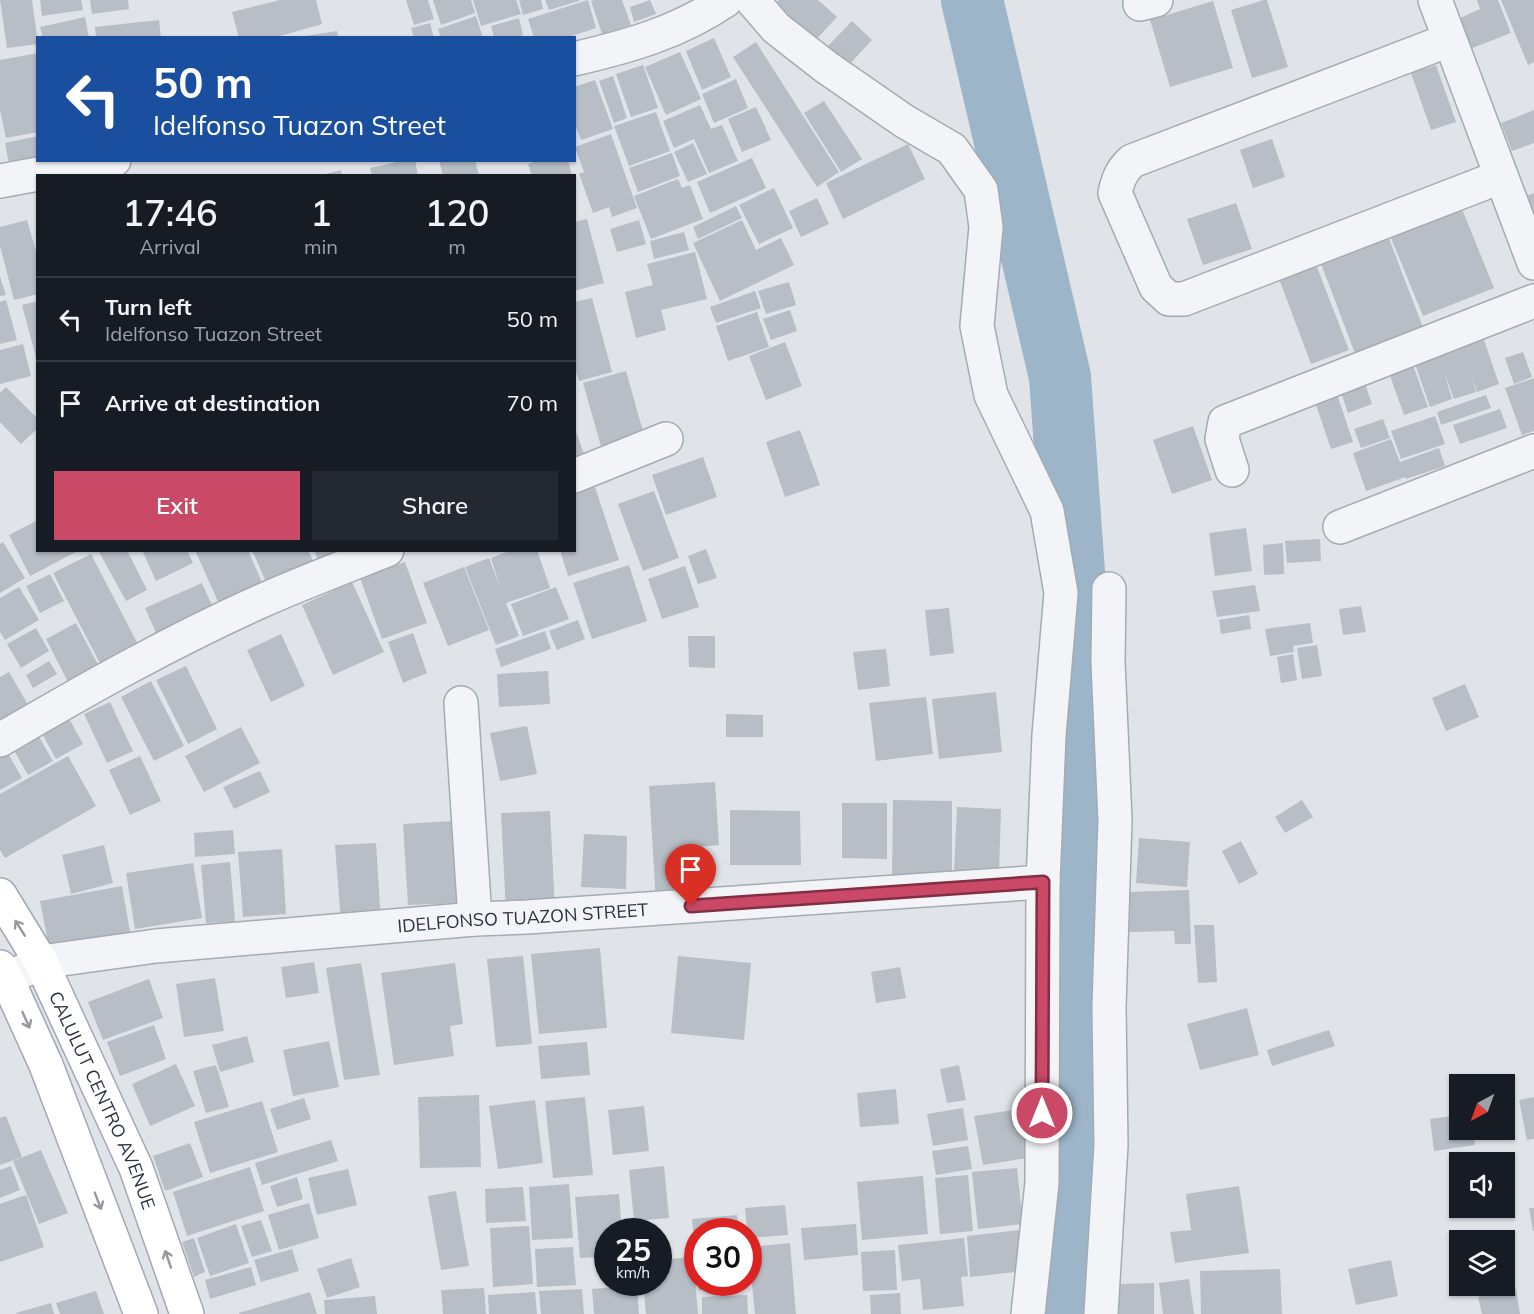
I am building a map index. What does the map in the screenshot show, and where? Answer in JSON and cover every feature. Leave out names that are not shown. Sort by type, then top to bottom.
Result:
[{"type":"main road","name":"CALULUT CENTRO AVENUE","points":[[0,895],[41,962],[136,1168],[188,1314]]},
{"type":"main road","name":"CALULUT CENTRO AVENUE","points":[[4,973],[46,1065],[141,1314]]},
{"type":"street","points":[[576,59],[629,46],[666,33],[705,15],[726,0]]},
{"type":"street","points":[[752,0],[776,28],[826,67],[904,121],[952,149],[981,190],[986,227],[977,326],[991,395],[1047,511],[1061,593],[1049,735],[1043,882],[1042,1183],[1028,1314]]},
{"type":"street","points":[[1435,0],[1534,263]]},
{"type":"street","points":[[1449,40],[1132,161],[1117,180],[1115,193],[1156,287],[1168,299],[1184,299],[1500,177]]},
{"type":"street","points":[[38,174],[103,162]]},
{"type":"street","points":[[0,181],[36,174]]},
{"type":"street","points":[[1232,470],[1222,439],[1225,422],[1534,301]]},
{"type":"street","points":[[576,475],[666,439]]},
{"type":"street","points":[[1341,527],[1534,451]]},
{"type":"street","points":[[0,740],[115,672],[260,601],[382,552]]},
{"type":"street","points":[[1101,1314],[1111,1145],[1109,1006],[1115,820],[1108,662],[1108,589]]},
{"type":"street","points":[[461,703],[475,919]]},
{"type":"street","name":"IDELFONSO TUAZON STREET","points":[[4,973],[41,962],[156,946],[475,919],[539,917],[1043,882]]},
{"type":"building","points":[[0,0],[32,0],[36,44],[7,48]]},
{"type":"building","points":[[40,0],[81,0],[83,10],[42,16]]},
{"type":"building","points":[[90,0],[128,0],[129,9],[92,14]]},
{"type":"building","points":[[280,0],[316,0],[322,24],[280,36],[238,36],[232,12]]},
{"type":"building","points":[[406,0],[428,0],[434,19],[414,25]]},
{"type":"building","points":[[433,0],[471,0],[475,13],[441,25]]},
{"type":"building","points":[[473,0],[516,0],[521,14],[481,26]]},
{"type":"building","points":[[519,0],[541,0],[543,9],[523,15]]},
{"type":"building","points":[[545,0],[579,0],[579,1],[549,10]]},
{"type":"building","points":[[588,0],[596,28],[572,36],[533,36],[528,19]]},
{"type":"building","points":[[622,0],[631,25],[602,34],[591,1]]},
{"type":"building","points":[[650,0],[656,14],[634,22],[630,7]]},
{"type":"building","points":[[779,0],[818,0],[837,17],[812,44],[772,7]]},
{"type":"building","points":[[1267,0],[1288,67],[1252,78],[1231,10]]},
{"type":"building","points":[[1477,0],[1498,0],[1511,33],[1472,48],[1460,18],[1480,9]]},
{"type":"building","points":[[1501,0],[1534,0],[1534,62],[1528,65]]},
{"type":"building","points":[[1213,1],[1233,68],[1170,87],[1150,20]]},
{"type":"building","points":[[476,16],[482,36],[440,36],[438,29]]},
{"type":"building","points":[[85,17],[89,36],[42,36],[40,27]]},
{"type":"building","points":[[519,18],[523,35],[494,36],[491,26]]},
{"type":"building","points":[[159,20],[161,36],[96,36],[95,27]]},
{"type":"building","points":[[852,21],[872,40],[844,70],[824,50]]},
{"type":"building","points":[[430,23],[433,36],[413,36],[411,28]]},
{"type":"building","points":[[337,31],[338,36],[305,36]]},
{"type":"building","points":[[714,38],[731,77],[702,90],[686,51]]},
{"type":"building","points":[[756,42],[839,172],[817,187],[733,57]]},
{"type":"building","points":[[680,52],[701,99],[666,115],[645,67]]},
{"type":"building","points":[[36,53],[36,132],[6,138],[0,110],[0,60]]},
{"type":"building","points":[[643,65],[658,108],[631,117],[616,74]]},
{"type":"building","points":[[1436,65],[1456,122],[1431,130],[1411,73]]},
{"type":"building","points":[[613,76],[627,118],[614,123],[599,81]]},
{"type":"building","points":[[736,79],[748,108],[714,123],[702,94]]},
{"type":"building","points":[[595,80],[613,129],[581,140],[576,127],[576,86]]},
{"type":"building","points":[[824,101],[862,159],[841,172],[804,113]]},
{"type":"building","points":[[700,105],[711,129],[722,125],[738,161],[709,173],[694,139],[674,148],[663,121]]},
{"type":"building","points":[[756,107],[771,140],[742,152],[728,119]]},
{"type":"building","points":[[1534,110],[1534,143],[1512,151],[1501,123]]},
{"type":"building","points":[[656,112],[670,151],[629,166],[614,126]]},
{"type":"building","points":[[611,134],[637,208],[612,217],[609,207],[593,213],[579,174],[584,172],[576,147]]},
{"type":"building","points":[[36,136],[36,161],[11,175],[5,143]]},
{"type":"building","points":[[1272,139],[1285,177],[1253,188],[1240,150]]},
{"type":"building","points":[[693,143],[707,174],[688,182],[674,152]]},
{"type":"building","points":[[908,144],[925,179],[843,219],[826,183]]},
{"type":"building","points":[[672,153],[680,176],[638,192],[629,168]]},
{"type":"building","points":[[752,158],[766,188],[710,213],[697,182]]},
{"type":"building","points":[[398,162],[415,162],[418,174],[372,174],[370,168]]},
{"type":"building","points":[[440,162],[476,162],[478,174],[442,174]]},
{"type":"building","points":[[568,162],[572,174],[531,174],[528,164]]},
{"type":"building","points":[[341,170],[342,174],[326,174]]},
{"type":"building","points":[[678,179],[682,188],[690,185],[703,219],[651,239],[634,196]]},
{"type":"building","points":[[774,188],[793,228],[759,244],[739,205]]},
{"type":"building","points":[[1534,193],[1534,239],[1518,199]]},
{"type":"building","points":[[817,198],[829,224],[801,237],[789,211]]},
{"type":"building","points":[[1236,203],[1252,249],[1203,265],[1187,219]]},
{"type":"building","points":[[736,206],[742,218],[698,239],[693,227]]},
{"type":"building","points":[[1462,209],[1494,288],[1423,316],[1391,238]]},
{"type":"building","points":[[587,219],[604,283],[576,290],[576,222]]},
{"type":"building","points":[[27,220],[36,251],[36,294],[14,300],[0,246],[0,227]]},
{"type":"building","points":[[639,220],[646,244],[617,252],[610,229]]},
{"type":"building","points":[[742,220],[756,250],[781,238],[794,265],[720,301],[693,243]]},
{"type":"building","points":[[684,232],[689,250],[654,259],[650,241]]},
{"type":"building","points":[[1388,236],[1424,330],[1356,356],[1320,261]]},
{"type":"building","points":[[695,252],[707,299],[661,310],[666,330],[636,338],[625,292],[653,285],[647,264]]},
{"type":"building","points":[[1315,262],[1349,350],[1311,364],[1278,276]]},
{"type":"building","points":[[0,277],[6,295],[0,296]]},
{"type":"building","points":[[789,282],[796,305],[766,314],[758,291]]},
{"type":"building","points":[[755,291],[761,308],[716,323],[710,307]]},
{"type":"building","points":[[592,298],[612,372],[579,381],[576,372],[576,302]]},
{"type":"building","points":[[6,300],[17,340],[0,344],[0,302]]},
{"type":"building","points":[[36,302],[36,357],[22,305]]},
{"type":"building","points":[[790,310],[797,331],[771,340],[763,319]]},
{"type":"building","points":[[757,312],[769,347],[728,361],[716,326]]},
{"type":"building","points":[[1484,340],[1499,384],[1477,392],[1471,375],[1476,392],[1454,399],[1444,372],[1452,399],[1430,407],[1415,364]]},
{"type":"building","points":[[785,342],[802,386],[766,400],[749,356]]},
{"type":"building","points":[[23,344],[31,376],[0,384],[0,350]]},
{"type":"building","points":[[1523,352],[1532,377],[1514,384],[1505,358]]},
{"type":"building","points":[[1413,365],[1428,407],[1404,415],[1389,373]]},
{"type":"building","points":[[626,371],[646,442],[603,453],[583,383]]},
{"type":"building","points":[[1534,378],[1534,431],[1522,435],[1505,388]]},
{"type":"building","points":[[1364,381],[1372,404],[1348,413],[1340,389]]},
{"type":"building","points":[[6,387],[36,417],[36,430],[21,444],[0,422],[0,393]]},
{"type":"building","points":[[1337,394],[1353,442],[1331,449],[1315,402]]},
{"type":"building","points":[[1486,395],[1491,408],[1441,425],[1437,412]]},
{"type":"building","points":[[1500,409],[1507,428],[1460,444],[1453,425]]},
{"type":"building","points":[[1435,416],[1445,444],[1401,459],[1391,431]]},
{"type":"building","points":[[1383,419],[1390,438],[1361,448],[1354,429]]},
{"type":"building","points":[[1193,426],[1212,480],[1172,494],[1153,440]]},
{"type":"building","points":[[800,430],[820,485],[785,497],[766,442]]},
{"type":"building","points":[[576,432],[588,465],[576,469]]},
{"type":"building","points":[[1391,439],[1400,462],[1439,448],[1445,466],[1366,491],[1353,453]]},
{"type":"building","points":[[703,457],[717,497],[666,515],[652,475]]},
{"type":"building","points":[[595,487],[619,560],[568,576],[561,552],[576,552],[576,492]]},
{"type":"building","points":[[654,491],[679,558],[643,571],[618,504]]},
{"type":"building","points":[[36,521],[36,552],[76,552],[30,576],[9,535]]},
{"type":"building","points":[[1246,528],[1252,571],[1215,576],[1209,533]]},
{"type":"building","points":[[1320,539],[1321,561],[1287,563],[1285,541]]},
{"type":"building","points":[[3,542],[25,578],[0,593],[0,544]]},
{"type":"building","points":[[1283,543],[1284,574],[1264,575],[1263,545]]},
{"type":"building","points":[[706,549],[717,578],[698,584],[688,556]]},
{"type":"building","points":[[99,552],[128,552],[147,590],[126,601]]},
{"type":"building","points":[[143,552],[188,552],[193,563],[156,581]]},
{"type":"building","points":[[196,552],[249,552],[263,585],[219,604]]},
{"type":"building","points":[[253,552],[309,552],[317,570],[270,591]]},
{"type":"building","points":[[315,552],[340,552],[319,562]]},
{"type":"building","points":[[507,552],[538,552],[550,588],[506,603],[519,636],[496,645],[465,567],[489,558],[500,587],[491,558]]},
{"type":"building","points":[[91,554],[143,654],[105,673],[53,573]]},
{"type":"building","points":[[405,562],[427,623],[382,639],[360,578]]},
{"type":"building","points":[[629,565],[647,621],[592,639],[573,583]]},
{"type":"building","points":[[685,566],[699,607],[662,619],[648,579]]},
{"type":"building","points":[[464,567],[489,630],[448,646],[423,583]]},
{"type":"building","points":[[50,574],[64,601],[40,613],[26,586]]},
{"type":"building","points":[[352,582],[384,652],[333,675],[302,605]]},
{"type":"building","points":[[202,583],[218,619],[161,644],[145,608]]},
{"type":"building","points":[[1255,585],[1260,611],[1217,617],[1212,591]]},
{"type":"building","points":[[19,587],[39,620],[5,640],[0,632],[0,598]]},
{"type":"building","points":[[556,587],[569,619],[523,636],[511,604]]},
{"type":"building","points":[[1361,606],[1366,632],[1343,635],[1339,609]]},
{"type":"building","points":[[949,608],[954,653],[930,656],[925,610]]},
{"type":"building","points":[[1249,615],[1251,629],[1221,634],[1219,620]]},
{"type":"building","points":[[578,620],[585,639],[557,650],[549,631]]},
{"type":"building","points":[[76,623],[103,674],[72,690],[46,639]]},
{"type":"building","points":[[1310,623],[1313,643],[1293,646],[1294,652],[1270,656],[1265,629]]},
{"type":"building","points":[[36,628],[49,651],[21,668],[7,644]]},
{"type":"building","points":[[545,631],[551,649],[501,667],[495,649]]},
{"type":"building","points":[[413,633],[427,673],[403,683],[388,642]]},
{"type":"building","points":[[281,634],[305,686],[271,702],[247,650]]},
{"type":"building","points":[[688,636],[715,636],[715,668],[689,667]]},
{"type":"building","points":[[1317,645],[1322,676],[1302,679],[1297,648]]},
{"type":"building","points":[[886,649],[890,686],[858,690],[853,652]]},
{"type":"building","points":[[1293,654],[1297,680],[1281,683],[1277,657]]},
{"type":"building","points":[[49,661],[57,674],[33,688],[26,675]]},
{"type":"building","points":[[186,666],[217,729],[188,744],[156,680]]},
{"type":"building","points":[[548,671],[550,704],[499,707],[497,674]]},
{"type":"building","points":[[9,672],[31,710],[4,725],[0,719],[0,677]]},
{"type":"building","points":[[151,681],[184,746],[154,761],[121,697]]},
{"type":"building","points":[[1465,684],[1479,717],[1446,731],[1432,698]]},
{"type":"building","points":[[996,692],[1002,752],[939,759],[932,699]]},
{"type":"building","points":[[926,697],[933,754],[876,761],[869,703]]},
{"type":"building","points":[[110,702],[133,751],[107,763],[84,714]]},
{"type":"building","points":[[66,713],[83,744],[56,759],[39,728]]},
{"type":"building","points":[[726,714],[763,715],[763,737],[726,737]]},
{"type":"building","points":[[527,726],[537,774],[500,781],[490,733]]},
{"type":"building","points":[[241,727],[260,763],[204,792],[185,756]]},
{"type":"building","points":[[34,728],[53,761],[28,775],[9,742]]},
{"type":"building","points":[[5,748],[22,778],[0,790],[0,750]]},
{"type":"building","points":[[68,756],[96,806],[5,858],[0,850],[0,794]]},
{"type":"building","points":[[140,756],[161,801],[130,815],[109,770]]},
{"type":"building","points":[[260,771],[270,792],[234,809],[223,787]]},
{"type":"building","points":[[715,782],[719,845],[684,848],[687,902],[656,903],[649,786]]},
{"type":"building","points":[[893,800],[952,801],[952,878],[892,877]]},
{"type":"building","points":[[1302,800],[1313,817],[1285,833],[1275,817]]},
{"type":"building","points":[[842,803],[887,803],[887,859],[842,858]]},
{"type":"building","points":[[957,807],[1001,809],[999,873],[954,871]]},
{"type":"building","points":[[730,810],[800,811],[801,865],[730,865]]},
{"type":"building","points":[[550,811],[555,910],[506,912],[501,813]]},
{"type":"building","points":[[453,821],[458,903],[408,905],[403,824]]},
{"type":"building","points":[[233,830],[235,854],[195,857],[194,833]]},
{"type":"building","points":[[584,834],[627,836],[626,889],[581,887]]},
{"type":"building","points":[[1139,838],[1190,842],[1187,887],[1136,883]]},
{"type":"building","points":[[1241,841],[1258,874],[1239,884],[1222,851]]},
{"type":"building","points":[[376,843],[381,922],[341,924],[335,845]]},
{"type":"building","points":[[104,845],[113,883],[71,894],[62,855]]},
{"type":"building","points":[[282,849],[286,914],[243,917],[238,852]]},
{"type":"building","points":[[230,862],[235,922],[206,923],[201,865]]},
{"type":"building","points":[[193,863],[202,918],[135,929],[126,873]]},
{"type":"building","points":[[122,886],[130,932],[49,947],[40,901]]},
{"type":"building","points":[[1189,890],[1191,944],[1175,944],[1174,931],[1129,932],[1128,892]]},
{"type":"building","points":[[1194,925],[1214,925],[1217,982],[1198,983]]},
{"type":"building","points":[[600,948],[607,1028],[539,1034],[531,954]]},
{"type":"building","points":[[523,956],[532,1044],[496,1047],[487,959]]},
{"type":"building","points":[[678,956],[751,963],[744,1040],[671,1033]]},
{"type":"building","points":[[314,962],[319,993],[286,998],[281,967]]},
{"type":"building","points":[[361,963],[380,1075],[344,1080],[326,968]]},
{"type":"building","points":[[455,963],[463,1024],[450,1026],[454,1056],[394,1065],[381,973]]},
{"type":"building","points":[[900,967],[906,998],[876,1003],[871,972]]},
{"type":"building","points":[[215,978],[224,1031],[184,1037],[176,984]]},
{"type":"building","points":[[149,979],[163,1018],[103,1040],[88,1002]]},
{"type":"building","points":[[1247,1008],[1259,1055],[1200,1070],[1187,1024]]},
{"type":"building","points":[[154,1025],[166,1059],[120,1076],[107,1042]]},
{"type":"building","points":[[1329,1030],[1335,1046],[1272,1066],[1267,1050]]},
{"type":"building","points":[[247,1036],[254,1062],[220,1072],[212,1045]]},
{"type":"building","points":[[329,1041],[339,1087],[293,1096],[283,1050]]},
{"type":"building","points":[[587,1042],[590,1075],[541,1079],[538,1046]]},
{"type":"building","points":[[176,1064],[195,1106],[150,1126],[132,1084]]},
{"type":"building","points":[[216,1065],[229,1107],[206,1113],[193,1071]]},
{"type":"building","points":[[959,1065],[966,1100],[947,1103],[940,1069]]},
{"type":"building","points":[[896,1089],[899,1124],[860,1127],[857,1093]]},
{"type":"building","points":[[479,1095],[481,1167],[420,1168],[418,1097]]},
{"type":"building","points":[[585,1097],[593,1175],[553,1178],[545,1101]]},
{"type":"building","points":[[1534,1097],[1534,1139],[1527,1140],[1519,1100]]},
{"type":"building","points":[[304,1098],[311,1119],[277,1130],[270,1109]]},
{"type":"building","points":[[535,1100],[543,1163],[498,1169],[489,1106]]},
{"type":"building","points":[[262,1101],[278,1152],[210,1173],[194,1122]]},
{"type":"building","points":[[644,1106],[649,1151],[613,1155],[608,1110]]},
{"type":"building","points":[[963,1108],[968,1140],[933,1146],[927,1114]]},
{"type":"building","points":[[1019,1109],[1028,1158],[983,1165],[974,1116]]},
{"type":"building","points":[[6,1116],[22,1157],[0,1165],[0,1118]]},
{"type":"building","points":[[1449,1116],[1449,1140],[1474,1140],[1475,1145],[1434,1151],[1430,1119]]},
{"type":"building","points":[[331,1140],[338,1161],[262,1185],[255,1163]]},
{"type":"building","points":[[190,1143],[203,1177],[165,1191],[153,1156]]},
{"type":"building","points":[[968,1146],[972,1169],[936,1175],[932,1151]]},
{"type":"building","points":[[41,1150],[68,1213],[39,1224],[13,1161]]},
{"type":"building","points":[[11,1166],[20,1190],[0,1198],[0,1170]]},
{"type":"building","points":[[664,1166],[669,1218],[634,1218],[629,1170]]},
{"type":"building","points":[[250,1167],[264,1211],[187,1236],[173,1192]]},
{"type":"building","points":[[1017,1168],[1023,1224],[978,1229],[972,1172]]},
{"type":"building","points":[[348,1169],[357,1205],[317,1215],[308,1178]]},
{"type":"building","points":[[968,1175],[973,1231],[940,1234],[935,1178]]},
{"type":"building","points":[[923,1176],[928,1234],[862,1240],[857,1182]]},
{"type":"building","points":[[297,1177],[303,1199],[277,1207],[270,1186]]},
{"type":"building","points":[[569,1184],[573,1238],[532,1240],[529,1187]]},
{"type":"building","points":[[1239,1186],[1249,1253],[1175,1263],[1170,1232],[1191,1230],[1186,1194]]},
{"type":"building","points":[[523,1187],[526,1221],[486,1223],[485,1189]]},
{"type":"building","points":[[456,1191],[469,1266],[441,1270],[428,1196]]},
{"type":"building","points":[[619,1194],[621,1218],[594,1218],[594,1257],[580,1258],[575,1197]]},
{"type":"building","points":[[26,1195],[44,1247],[0,1262],[0,1204]]},
{"type":"building","points":[[309,1203],[319,1238],[279,1250],[268,1215]]},
{"type":"building","points":[[785,1205],[788,1235],[762,1237],[762,1218],[746,1218],[745,1208]]},
{"type":"building","points":[[1529,1208],[1534,1208],[1534,1231],[1533,1231]]},
{"type":"building","points":[[737,1215],[737,1218],[703,1218]]},
{"type":"building","points":[[261,1220],[272,1251],[252,1257],[241,1226]]},
{"type":"building","points":[[236,1224],[249,1263],[210,1276],[197,1238]]},
{"type":"building","points":[[856,1224],[858,1255],[804,1260],[801,1228]]},
{"type":"building","points":[[529,1226],[533,1284],[493,1287],[490,1228]]},
{"type":"building","points":[[1021,1230],[1025,1271],[970,1277],[967,1236]]},
{"type":"building","points":[[194,1238],[205,1272],[194,1277],[182,1242]]},
{"type":"building","points":[[964,1238],[968,1276],[961,1277],[964,1306],[923,1310],[920,1279],[902,1281],[898,1245]]},
{"type":"building","points":[[790,1243],[796,1314],[755,1314],[753,1296],[762,1296],[762,1246]]},
{"type":"building","points":[[573,1247],[576,1285],[537,1287],[535,1249]]},
{"type":"building","points":[[292,1249],[299,1271],[261,1282],[254,1260]]},
{"type":"building","points":[[895,1250],[897,1290],[863,1291],[861,1252]]},
{"type":"building","points":[[351,1258],[360,1287],[327,1298],[317,1269]]},
{"type":"building","points":[[684,1258],[684,1296],[696,1296],[698,1314],[646,1314],[644,1296],[672,1296],[672,1259]]},
{"type":"building","points":[[1391,1260],[1398,1296],[1356,1305],[1348,1269]]},
{"type":"building","points":[[251,1267],[256,1285],[210,1299],[205,1280]]},
{"type":"building","points":[[1280,1269],[1282,1314],[1201,1314],[1200,1271]]},
{"type":"building","points":[[1189,1279],[1194,1314],[1163,1314],[1159,1283]]},
{"type":"building","points":[[1154,1283],[1154,1314],[1119,1314],[1118,1284]]},
{"type":"building","points":[[484,1288],[486,1314],[443,1314],[441,1290]]},
{"type":"building","points":[[582,1289],[584,1314],[541,1314],[539,1291]]},
{"type":"building","points":[[592,1289],[594,1289],[594,1296],[638,1296],[639,1314],[594,1314]]},
{"type":"building","points":[[1515,1289],[1520,1314],[1482,1314],[1478,1297],[1515,1296]]},
{"type":"building","points":[[96,1291],[104,1314],[60,1314],[56,1303]]},
{"type":"building","points":[[310,1292],[317,1314],[239,1314],[239,1313]]},
{"type":"building","points":[[535,1292],[537,1314],[489,1314],[488,1295]]},
{"type":"building","points":[[900,1293],[901,1314],[871,1314],[870,1295]]},
{"type":"building","points":[[375,1296],[377,1314],[325,1314],[324,1300]]},
{"type":"building","points":[[747,1296],[748,1314],[702,1314],[702,1297]]},
{"type":"building","points":[[51,1303],[54,1314],[16,1314],[16,1313]]},
{"type":"waterway","points":[[972,0],[1060,377],[1082,684],[1066,1088],[1065,1282],[1071,1314]]},
{"type":"route","points":[[691,906],[1043,882],[1042,1113]]}]
